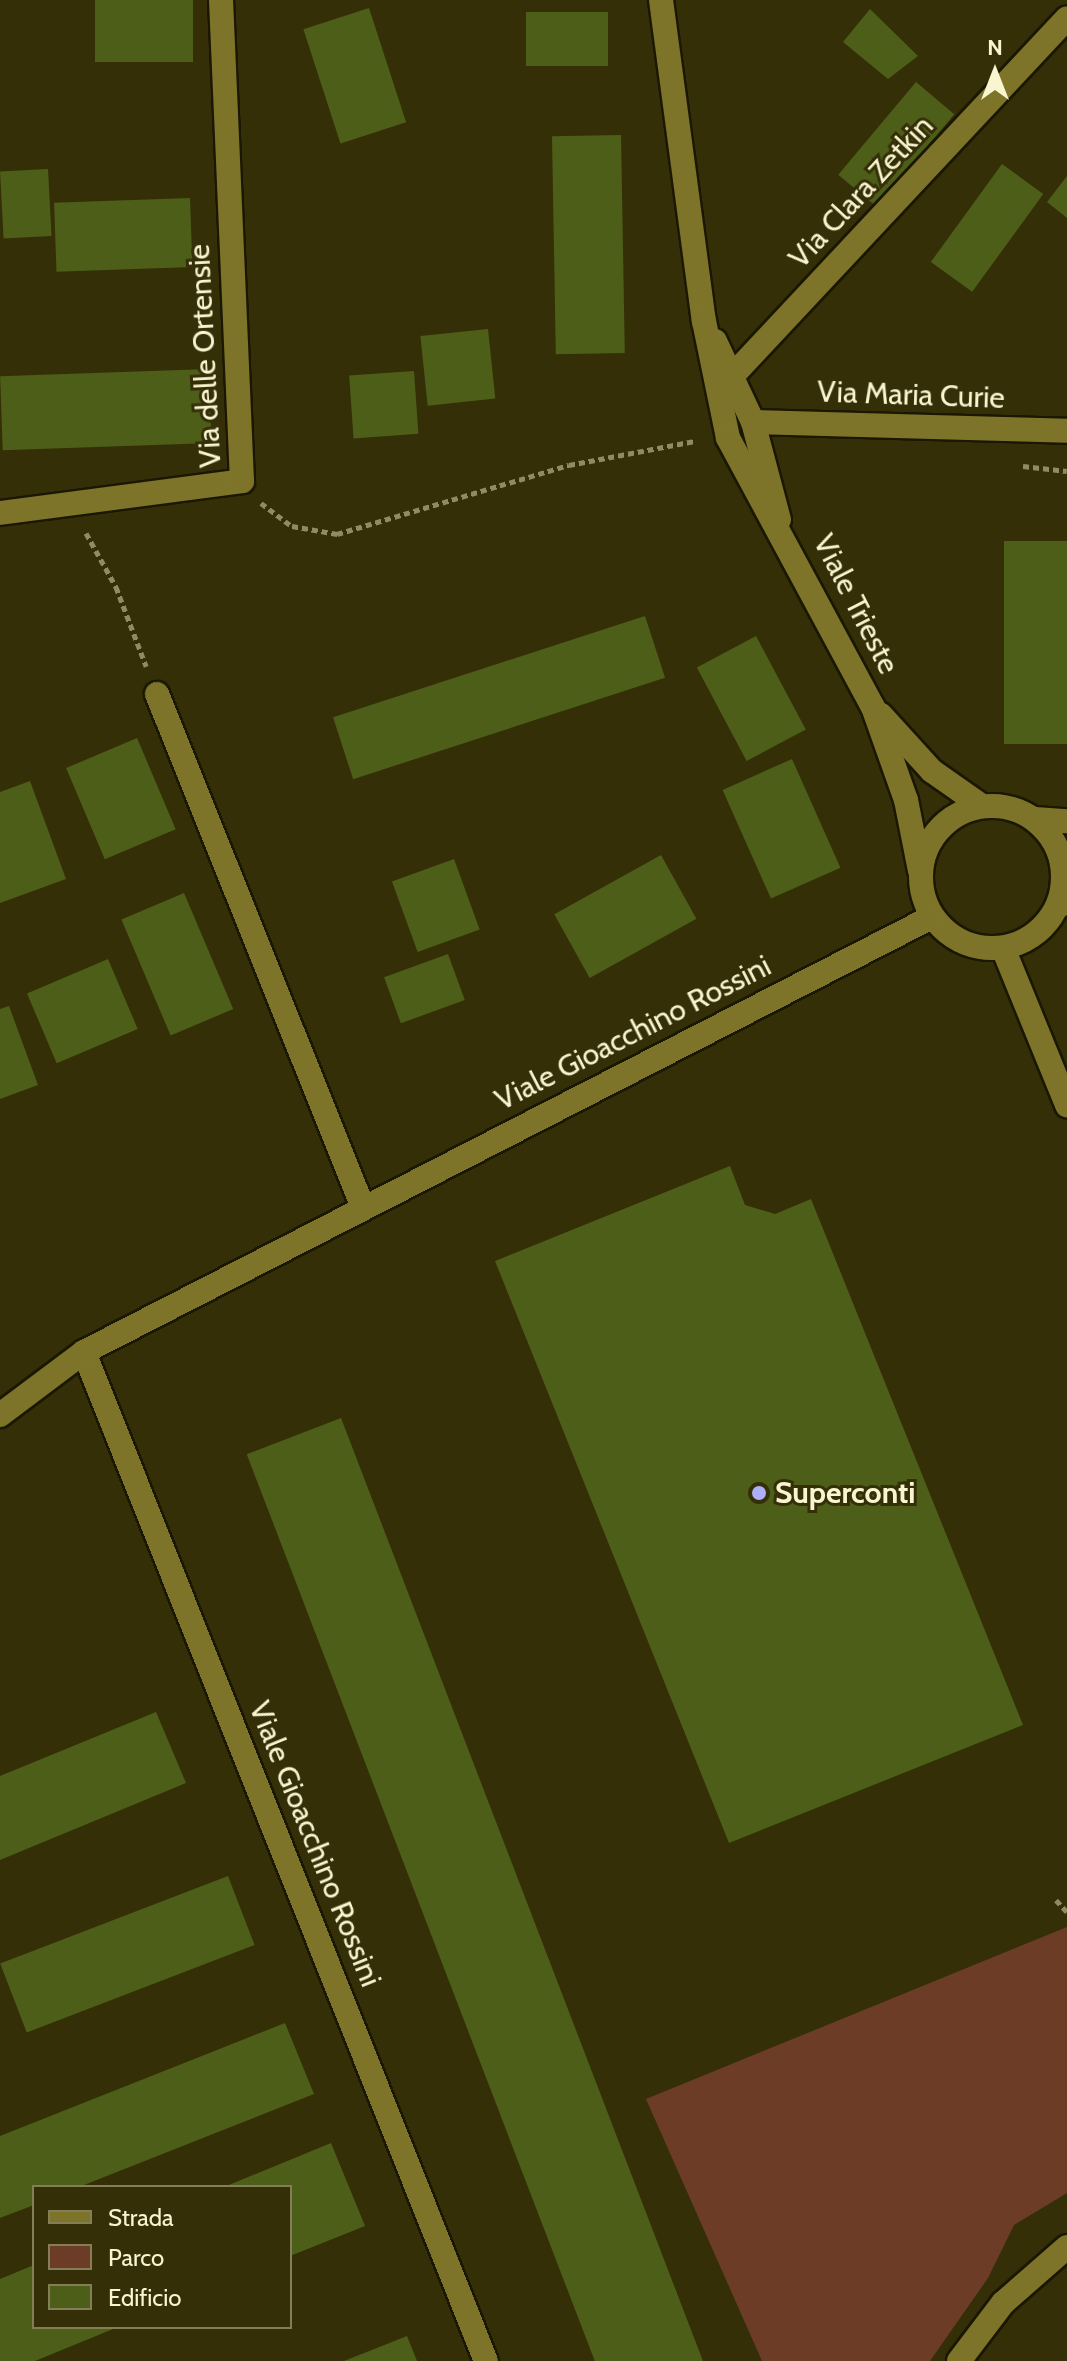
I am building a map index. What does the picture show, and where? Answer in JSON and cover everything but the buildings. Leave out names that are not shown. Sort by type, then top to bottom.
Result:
[{"type":"street","name":"Via delle Ortensie","points":[[221,0],[242,481]]},
{"type":"street","points":[[661,0],[704,321]]},
{"type":"street","name":"Via Clara Zetkin","points":[[734,374],[1067,18]]},
{"type":"street","name":"Viale Trieste","points":[[704,321],[734,374],[753,422],[782,530]]},
{"type":"street","name":"Viale Trieste","points":[[704,321],[728,438],[751,490],[782,530],[873,707],[906,800],[920,871]]},
{"type":"street","name":"Via Maria Curie","points":[[753,422],[1067,431]]},
{"type":"street","points":[[0,513],[242,481]]},
{"type":"street","points":[[157,694],[362,1205]]},
{"type":"street","name":"Viale Trieste","points":[[873,707],[932,771],[982,806]]},
{"type":"street","points":[[1035,819],[1062,859],[1062,904],[1026,940],[1003,948],[963,943],[932,917],[920,871],[940,827],[982,806],[1035,819],[1067,821]]},
{"type":"street","name":"Viale Gioacchino Rossini","points":[[0,1415],[84,1352],[362,1205],[932,917]]},
{"type":"street","points":[[1003,948],[1067,1105]]},
{"type":"street","name":"Viale Gioacchino Rossini","points":[[84,1352],[486,2361]]},
{"type":"street","points":[[959,2361],[1003,2303],[1067,2247]]},
{"type":"path","name":"Via delle Ortensie","points":[[242,481],[292,526],[337,534],[651,445],[728,438]]},
{"type":"path","points":[[61,506],[93,541],[116,587],[136,641]]},
{"type":"path","points":[[1056,1900],[1067,1912]]},
{"type":"green space","points":[[1067,1927],[1067,2193],[1014,2225],[988,2278],[930,2361],[762,2361],[646,2099]]},
{"type":"place","name":"Superconti","points":[[759,1493]]}]
